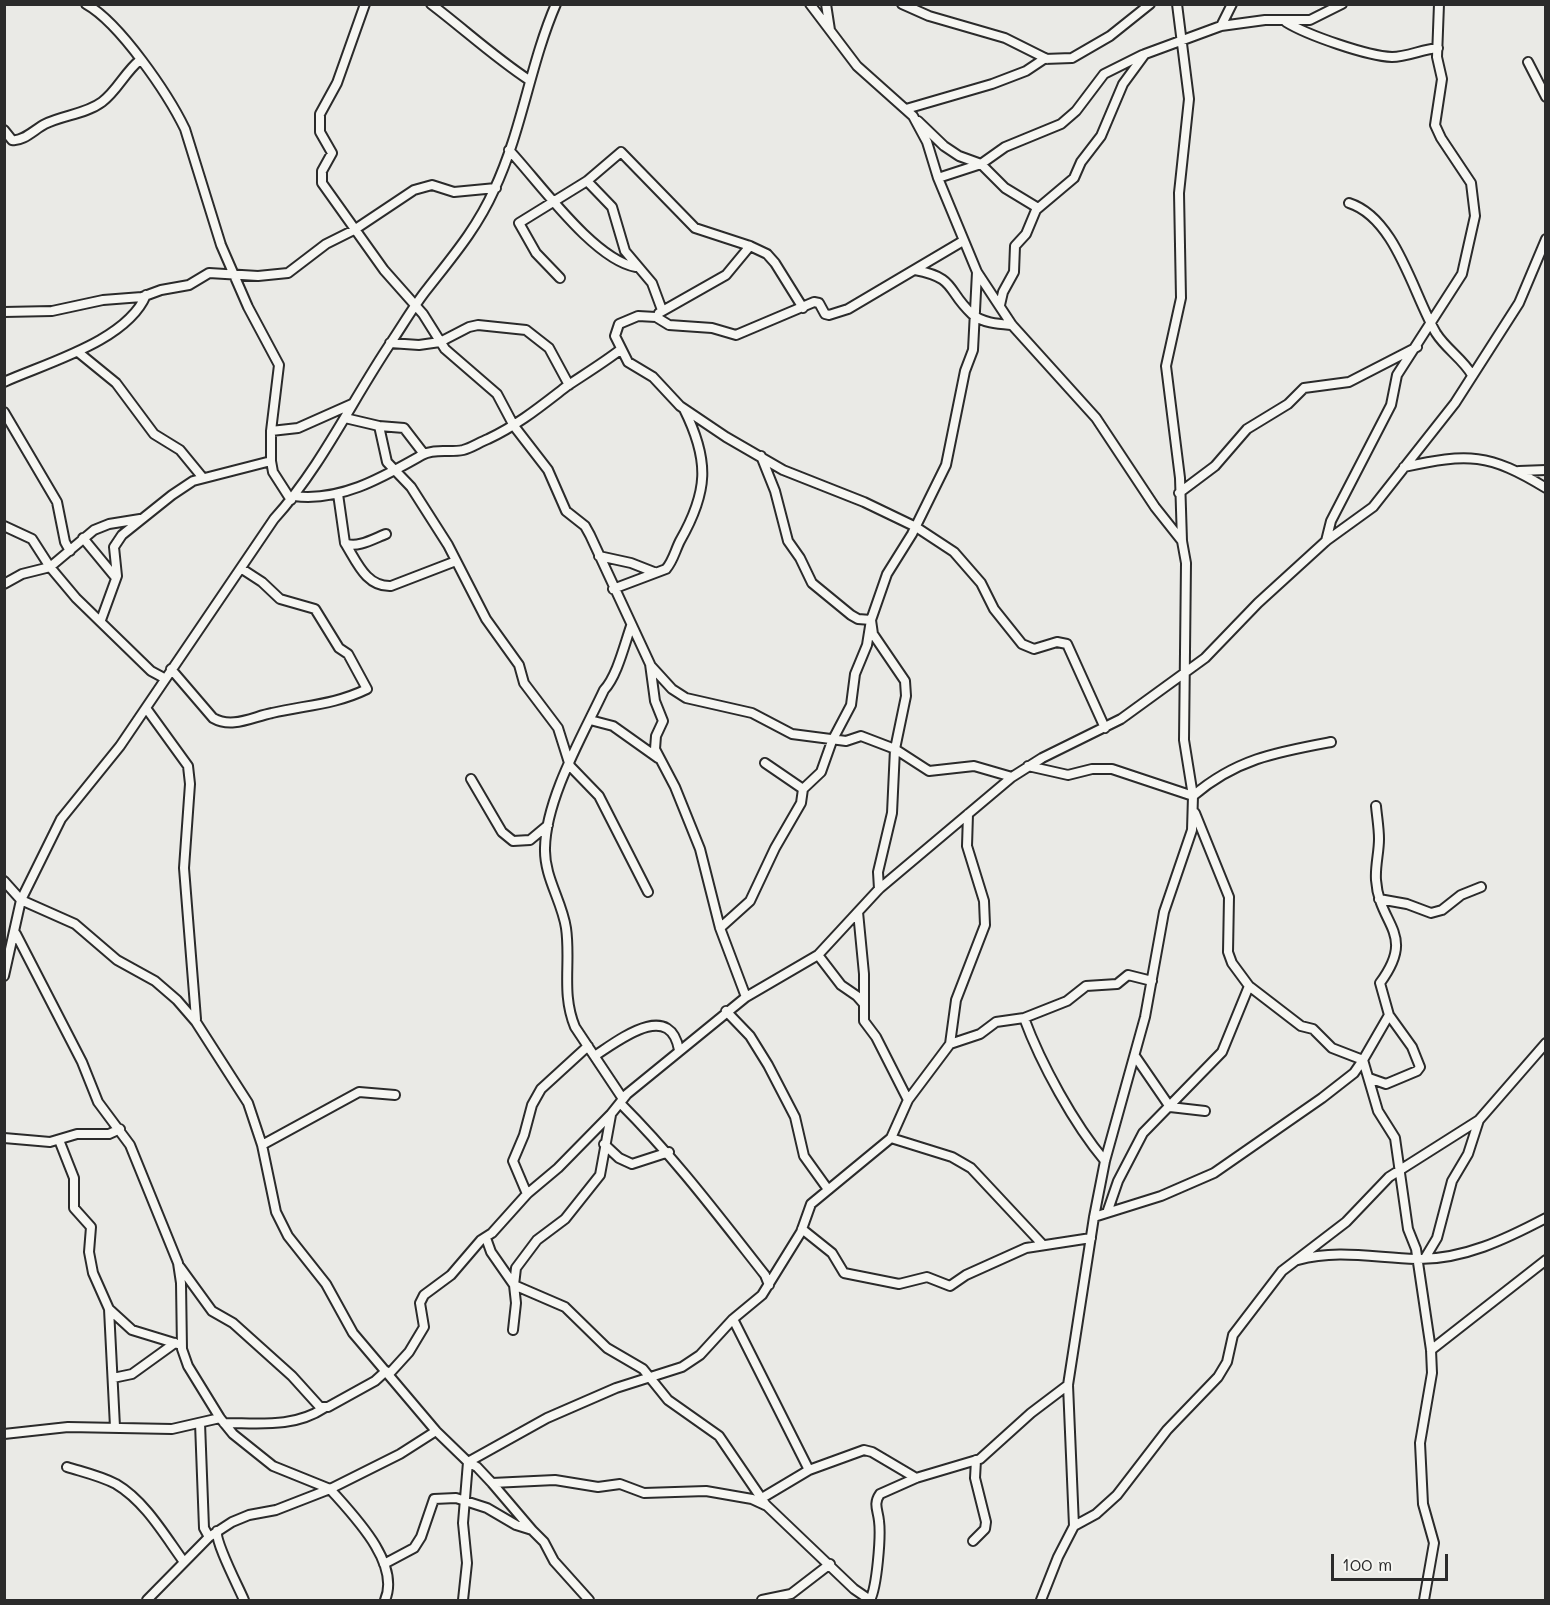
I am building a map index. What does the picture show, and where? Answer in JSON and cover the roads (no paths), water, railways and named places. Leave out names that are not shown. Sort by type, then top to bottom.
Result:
[{"type":"street","points":[[86,4],[111,23],[140,60],[177,113],[185,129],[197,175],[233,274],[279,365],[271,431],[271,461],[273,472],[292,498]]},
{"type":"street","points":[[365,4],[337,83],[318,120],[320,132],[332,153],[322,171],[321,180],[354,230],[398,288],[416,305],[440,342],[455,359],[493,389],[514,426],[548,470],[566,511],[585,526],[650,664],[672,689],[686,699],[752,713],[792,734],[832,741],[846,741],[861,736],[895,749],[930,771],[974,766],[1012,777]]},
{"type":"street","points":[[431,4],[459,24],[484,49],[529,80]]},
{"type":"street","points":[[4,976],[16,934],[21,900],[61,819],[120,746],[274,519],[292,498],[416,305],[476,227],[496,188],[545,30],[556,4]]},
{"type":"street","points":[[810,4],[857,66],[944,146],[959,156],[981,164],[1005,188],[1038,208]]},
{"type":"street","points":[[826,4],[830,30]]},
{"type":"street","points":[[902,4],[929,16],[1005,38],[1047,59]]},
{"type":"street","points":[[906,109],[992,84],[1026,71],[1047,59],[1072,58],[1110,36],[1150,4]]},
{"type":"street","points":[[1041,1600],[1058,1557],[1074,1526],[1068,1385],[1094,1216],[1105,1161],[1135,1056],[1152,981],[1164,912],[1190,836],[1194,811],[1184,740],[1186,564],[1182,541],[1176,437],[1166,366],[1182,288],[1178,241],[1179,193],[1189,99],[1177,4]]},
{"type":"street","points":[[1221,26],[1232,4]]},
{"type":"street","points":[[938,178],[981,164],[1005,147],[1061,124],[1076,111],[1104,74],[1145,54],[1221,26],[1265,20],[1310,20],[1342,4]]},
{"type":"street","points":[[1326,541],[1331,521],[1391,405],[1397,375],[1418,346],[1462,274],[1475,216],[1471,183],[1435,125],[1442,80],[1437,61],[1439,4]]},
{"type":"street","points":[[1285,21],[1309,35],[1383,56],[1398,56],[1438,48]]},
{"type":"street","points":[[1000,305],[1003,292],[1014,272],[1015,246],[1026,234],[1038,208],[1074,178],[1081,162],[1101,136],[1123,84],[1145,54]]},
{"type":"street","points":[[4,130],[12,140],[19,140],[46,124],[93,107],[109,96],[128,71],[140,60]]},
{"type":"street","points":[[1528,62],[1545,97]]},
{"type":"street","points":[[913,116],[927,142],[938,178],[977,272],[1012,325],[1096,418],[1155,507],[1182,541]]},
{"type":"street","points":[[509,150],[554,200],[562,213],[623,265],[636,267]]},
{"type":"street","points":[[560,278],[536,253],[519,223],[587,181],[621,152],[695,228],[767,254],[775,263],[802,308]]},
{"type":"street","points":[[587,181],[612,207],[625,251],[636,267],[652,282],[662,310]]},
{"type":"street","points":[[4,312],[52,311],[103,300],[146,295],[189,285],[209,273],[258,276],[288,273],[326,244],[354,230],[414,190],[432,184],[454,192],[496,188]]},
{"type":"street","points":[[1349,203],[1365,209],[1377,218],[1419,294],[1440,339],[1465,364],[1472,375]]},
{"type":"street","points":[[4,1434],[46,1428],[171,1429],[222,1420],[278,1425],[310,1415],[375,1382],[388,1372],[409,1352],[424,1327],[420,1303],[424,1295],[451,1275],[481,1240],[486,1238],[527,1194],[558,1168],[622,1101],[679,1050],[746,997],[818,955],[879,889],[1012,777],[1028,766],[1106,728],[1205,658],[1258,603],[1326,541],[1372,507],[1455,403],[1519,303],[1545,239]]},
{"type":"street","points":[[963,241],[848,309],[829,315],[825,314],[819,303],[814,302],[736,335],[712,327],[669,325],[656,317],[638,315],[619,324],[615,336],[628,362],[653,377],[683,408],[726,437],[783,470],[864,502],[916,527],[954,552],[981,583],[994,609],[1022,644],[1034,648],[1057,642],[1067,644],[1106,728]]},
{"type":"street","points":[[656,317],[662,310],[726,276],[750,246]]},
{"type":"street","points":[[915,270],[946,280],[973,315],[990,322],[1012,325]]},
{"type":"street","points":[[720,928],[750,901],[775,848],[801,803],[803,789],[820,772],[832,741],[851,705],[855,674],[867,645],[871,620],[887,574],[916,527],[946,465],[965,371],[973,350],[977,272]]},
{"type":"street","points":[[4,382],[78,352],[120,326],[144,302],[146,295]]},
{"type":"street","points":[[390,344],[419,345],[440,342],[473,326],[526,330],[549,348],[568,386]]},
{"type":"street","points":[[1179,493],[1215,466],[1247,429],[1288,404],[1304,388],[1349,382],[1418,346]]},
{"type":"street","points":[[292,498],[338,494],[394,470],[424,454],[440,450],[462,450],[514,426],[620,350]]},
{"type":"street","points":[[78,352],[116,383],[154,434],[178,447],[203,478]]},
{"type":"street","points":[[271,431],[298,428],[352,404]]},
{"type":"street","points":[[613,589],[669,566],[699,502],[703,471],[693,429],[683,408]]},
{"type":"street","points":[[4,412],[57,502],[65,542],[70,551]]},
{"type":"street","points":[[345,418],[379,426],[404,428],[424,454]]},
{"type":"street","points":[[379,426],[387,462],[417,496],[456,561],[486,619],[519,665],[524,683],[554,722],[570,766],[599,796],[648,892]]},
{"type":"street","points":[[761,456],[775,491],[788,541],[800,558],[812,583],[851,615],[863,621],[871,620]]},
{"type":"street","points":[[1404,467],[1456,458],[1497,461],[1545,488]]},
{"type":"street","points":[[101,620],[116,578],[116,542],[180,489],[203,478],[271,461]]},
{"type":"street","points":[[1518,471],[1545,470]]},
{"type":"street","points":[[338,494],[345,543],[365,576],[382,586],[391,586],[456,561]]},
{"type":"street","points":[[4,584],[22,574],[50,567],[82,538],[109,524],[142,519]]},
{"type":"street","points":[[4,526],[32,539],[50,567],[76,598],[151,670],[164,678]]},
{"type":"street","points":[[345,543],[357,545],[386,534]]},
{"type":"street","points":[[82,538],[116,578]]},
{"type":"street","points":[[599,556],[631,563],[654,572]]},
{"type":"street","points":[[171,669],[213,718],[221,723],[240,722],[273,712],[321,706],[346,699],[368,689],[348,654],[339,648],[315,609],[280,599],[262,582],[242,569]]},
{"type":"street","points":[[871,620],[873,634],[905,681],[906,696],[895,749],[892,813],[878,872],[879,889]]},
{"type":"street","points":[[631,626],[616,663],[613,679],[604,690],[590,720],[548,825],[544,849],[565,927],[566,999],[575,1028],[596,1055],[622,1101],[669,1152],[706,1198],[717,1217],[765,1275],[769,1285]]},
{"type":"street","points":[[650,664],[655,701],[663,721],[655,739],[659,759],[675,787],[700,849],[720,928],[746,997]]},
{"type":"street","points":[[146,708],[188,766],[190,784],[184,868],[196,1022]]},
{"type":"street","points":[[590,720],[613,726],[659,759]]},
{"type":"street","points":[[1193,796],[1212,780],[1251,759],[1331,742]]},
{"type":"street","points":[[765,763],[803,789]]},
{"type":"street","points":[[1028,766],[1068,775],[1092,769],[1112,769],[1193,796]]},
{"type":"street","points":[[471,779],[502,832],[513,840],[530,840],[548,825]]},
{"type":"street","points":[[1369,1078],[1386,1084],[1417,1071],[1420,1067],[1412,1047],[1389,1015],[1380,983],[1392,968],[1396,939],[1379,899],[1376,881],[1379,837],[1376,806]]},
{"type":"street","points":[[1194,811],[1230,904],[1227,930],[1230,958],[1249,987],[1301,1026],[1316,1031],[1332,1048],[1363,1060]]},
{"type":"street","points":[[468,1462],[546,1418],[616,1388],[682,1366],[700,1354],[733,1319],[762,1295],[802,1229],[807,1208],[827,1188],[859,1167],[891,1138],[908,1100],[950,1044],[956,1000],[985,925],[984,900],[967,846],[968,814]]},
{"type":"street","points":[[4,881],[9,892],[21,900],[75,924],[117,960],[169,991],[196,1022],[246,1099],[262,1145],[281,1224],[326,1284],[346,1324],[436,1431],[468,1462],[477,1467],[544,1542],[554,1561],[589,1600]]},
{"type":"street","points":[[1379,899],[1407,904],[1431,913],[1442,910],[1461,894],[1481,887]]},
{"type":"street","points":[[858,912],[864,974],[864,1021],[876,1037],[908,1100]]},
{"type":"street","points":[[16,934],[82,1062],[98,1102],[130,1145],[178,1263],[212,1311],[233,1323],[292,1376],[317,1404],[324,1408]]},
{"type":"street","points":[[818,955],[841,985],[864,1004]]},
{"type":"street","points":[[950,1044],[980,1034],[996,1022],[1024,1018],[1067,1001],[1086,986],[1118,984],[1128,975],[1152,981]]},
{"type":"street","points":[[1108,1210],[1118,1181],[1140,1138],[1222,1053],[1249,987]]},
{"type":"street","points":[[726,1011],[750,1036],[768,1065],[795,1117],[804,1156],[827,1188]]},
{"type":"street","points":[[1094,1216],[1161,1196],[1192,1180],[1214,1173],[1354,1073],[1389,1015]]},
{"type":"street","points":[[1024,1018],[1083,1131],[1105,1161]]},
{"type":"street","points":[[596,1055],[624,1036],[655,1024],[668,1028],[676,1036],[679,1050]]},
{"type":"street","points":[[1074,1526],[1096,1514],[1117,1496],[1167,1430],[1218,1377],[1227,1362],[1233,1335],[1282,1271],[1346,1222],[1374,1191],[1398,1171],[1479,1120],[1545,1043]]},
{"type":"street","points":[[527,1194],[513,1161],[524,1135],[532,1105],[541,1089],[588,1046]]},
{"type":"street","points":[[1135,1056],[1170,1107],[1205,1111]]},
{"type":"street","points":[[1363,1060],[1378,1111],[1395,1138],[1408,1229],[1421,1258],[1432,1373],[1420,1443],[1423,1504],[1434,1543],[1424,1600]]},
{"type":"street","points":[[262,1145],[359,1092],[395,1095]]},
{"type":"street","points":[[513,1330],[516,1303],[514,1272],[537,1240],[564,1219],[600,1175],[611,1114]]},
{"type":"street","points":[[1421,1258],[1437,1238],[1452,1181],[1468,1154],[1479,1120]]},
{"type":"street","points":[[4,1138],[42,1143],[77,1134],[109,1134],[120,1129]]},
{"type":"street","points":[[891,1138],[952,1157],[971,1168],[1043,1245]]},
{"type":"street","points":[[59,1140],[74,1179],[74,1208],[91,1227],[91,1266],[109,1309],[115,1427]]},
{"type":"street","points":[[604,1144],[620,1158],[632,1164],[669,1152]]},
{"type":"street","points":[[1293,1262],[1346,1254],[1421,1258],[1500,1242],[1545,1218]]},
{"type":"street","points":[[802,1229],[832,1253],[844,1273],[899,1284],[927,1277],[950,1286],[977,1270],[1026,1248],[1091,1238]]},
{"type":"street","points":[[486,1238],[491,1252],[514,1285],[565,1307],[601,1343],[643,1369],[668,1400],[719,1436],[764,1502],[854,1589],[870,1600],[878,1564],[879,1521],[875,1508],[877,1498],[888,1490],[916,1478],[950,1470],[988,1454],[1031,1413],[1068,1385]]},
{"type":"street","points":[[1431,1350],[1545,1260]]},
{"type":"street","points":[[178,1263],[181,1283],[178,1344],[188,1366],[222,1420],[273,1466],[330,1489],[359,1523],[384,1564],[389,1586],[385,1600]]},
{"type":"street","points":[[109,1309],[132,1329],[178,1344]]},
{"type":"street","points":[[733,1319],[809,1470]]},
{"type":"street","points":[[113,1378],[132,1374],[178,1344]]},
{"type":"street","points":[[200,1423],[204,1528],[209,1537]]},
{"type":"street","points":[[147,1600],[209,1537],[240,1517],[276,1510],[330,1489],[400,1454],[436,1431]]},
{"type":"street","points":[[492,1483],[555,1480],[598,1488],[620,1484],[644,1493],[715,1492],[764,1502],[809,1470],[864,1450],[872,1452],[916,1478]]},
{"type":"street","points":[[973,1541],[985,1529],[986,1522],[975,1478],[976,1460]]},
{"type":"street","points":[[463,1600],[466,1571],[463,1530],[468,1462]]},
{"type":"street","points":[[67,1467],[106,1479],[127,1492],[144,1509],[184,1562]]},
{"type":"street","points":[[384,1564],[414,1548],[421,1537],[434,1499],[454,1497],[487,1508],[516,1525],[532,1530]]},
{"type":"street","points":[[217,1531],[218,1544],[229,1563],[244,1600]]},
{"type":"street","points":[[762,1600],[791,1594],[830,1564]]}]
